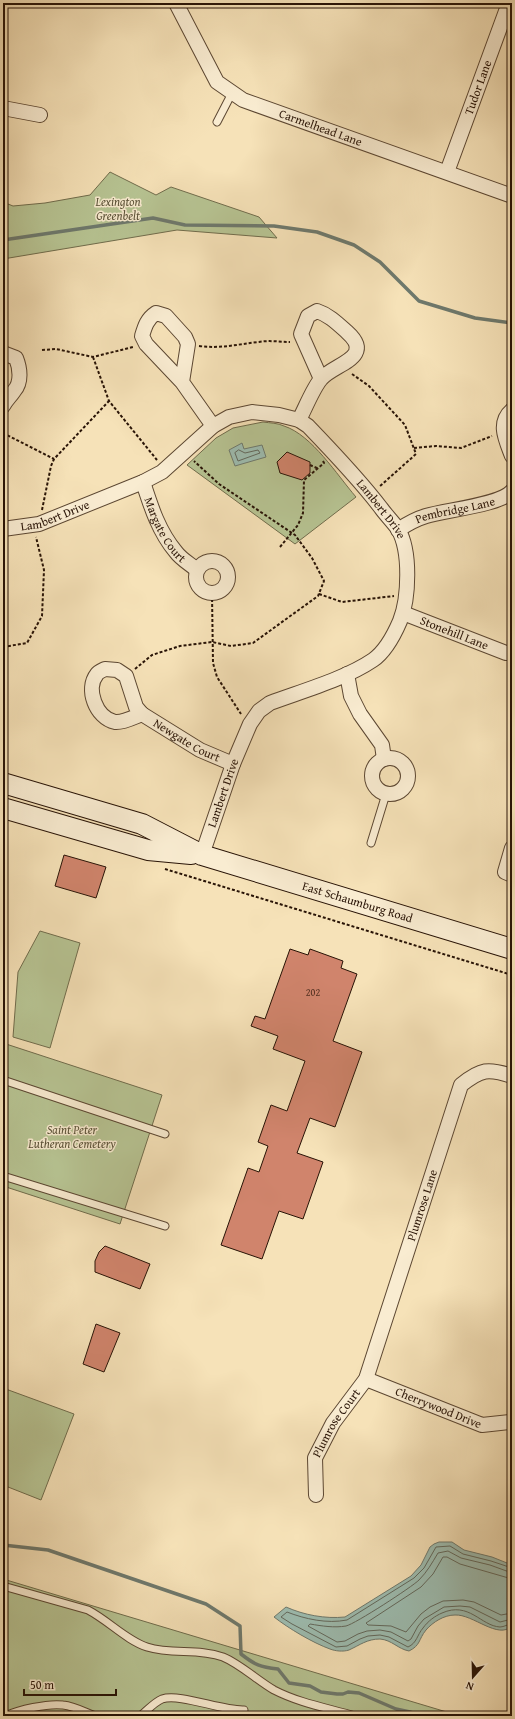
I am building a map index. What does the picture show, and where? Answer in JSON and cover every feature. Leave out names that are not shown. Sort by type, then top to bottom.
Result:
[{"type":"main road","name":"East Schaumburg Road","points":[[3,783],[142,824],[202,855],[512,949]]},
{"type":"main road","name":"East Schaumburg Road","points":[[3,808],[148,850],[202,855]]},
{"type":"street","name":"Carmelhead Lane","points":[[176,3],[217,82],[243,100],[512,196]]},
{"type":"street","name":"Tudor Lane","points":[[448,172],[509,3]]},
{"type":"street","points":[[3,108],[40,115]]},
{"type":"street","points":[[299,420],[321,379],[352,358],[356,353],[357,348],[352,336],[327,314],[317,311],[308,316],[301,334],[321,379]]},
{"type":"street","points":[[182,382],[188,344],[185,337],[166,316],[156,313],[149,317],[145,325],[142,336],[145,342],[182,382],[213,426]]},
{"type":"street","points":[[3,353],[16,358],[19,366],[20,377],[16,390],[4,400]]},
{"type":"street","points":[[512,410],[506,415],[503,423],[504,435],[512,456]]},
{"type":"street","name":"Lambert Drive","points":[[3,529],[39,524],[143,482],[162,472],[213,426],[229,417],[252,412],[278,415],[299,420],[308,426],[371,494],[398,530],[404,550],[407,573],[407,596],[403,613],[387,647],[374,660],[347,674],[270,703],[259,710],[250,724],[233,764],[202,855]]},
{"type":"street","name":"Margate Court","points":[[143,482],[152,510],[162,533],[176,553],[197,570]]},
{"type":"street","name":"Pembridge Lane","points":[[398,530],[414,520],[501,499],[512,491]]},
{"type":"street","name":"Margate Court","points":[[210,561],[220,563],[224,567],[228,576],[226,586],[222,590],[212,594],[199,588],[195,579],[197,570],[205,562],[210,561]]},
{"type":"street","name":"Stonehill Lane","points":[[403,613],[506,653]]},
{"type":"street","name":"Newgate Court","points":[[142,714],[116,722],[105,718],[96,708],[92,688],[97,674],[105,669],[117,670],[126,676],[136,707],[142,714],[200,750],[233,764]]},
{"type":"street","points":[[347,674],[351,696],[360,714],[382,745],[384,759]]},
{"type":"street","points":[[384,759],[396,759],[402,762],[408,772],[407,784],[398,793],[386,794],[376,787],[372,777],[376,766],[384,759]]},
{"type":"street","points":[[512,848],[505,872],[512,874]]},
{"type":"street","name":"Plumrose Lane","points":[[366,1379],[461,1085],[472,1076],[483,1071],[495,1070],[512,1076]]},
{"type":"street","name":"Cherrywood Drive","points":[[366,1379],[482,1425],[512,1421]]},
{"type":"street","name":"Plumrose Court","points":[[316,1495],[314,1458],[333,1423],[366,1379]]},
{"type":"lane","points":[[217,122],[232,93]]},
{"type":"lane","points":[[371,843],[386,794]]},
{"type":"lane","points":[[3,1080],[165,1134]]},
{"type":"lane","points":[[3,1176],[165,1226]]},
{"type":"lane","points":[[3,1586],[88,1610],[101,1617],[132,1640],[148,1647],[171,1652],[205,1653],[223,1658],[290,1697],[355,1716]]},
{"type":"lane","points":[[140,1716],[154,1704],[167,1698],[192,1701],[228,1710],[244,1710]]},
{"type":"lane","points":[[5,1716],[26,1710],[59,1705],[96,1716]]},
{"type":"path","points":[[188,344],[222,347],[241,346],[260,341],[296,342],[303,340]]},
{"type":"path","points":[[42,350],[56,349],[93,357],[126,350],[145,342]]},
{"type":"path","points":[[93,357],[109,401],[157,459],[162,472]]},
{"type":"path","points":[[343,365],[369,386],[405,425],[416,454],[371,494]]},
{"type":"path","points":[[3,433],[54,459]]},
{"type":"path","points":[[414,448],[436,446],[461,448],[496,435],[504,435]]},
{"type":"path","points":[[126,676],[152,655],[180,646],[212,642],[231,646],[253,643],[318,596],[324,581],[312,558],[292,532],[219,484],[185,451]]},
{"type":"path","points":[[280,547],[298,525],[303,513],[304,480],[324,463],[322,460],[332,452]]},
{"type":"path","points":[[310,465],[319,468]]},
{"type":"path","points":[[212,594],[213,663],[217,677],[235,706],[250,724]]},
{"type":"path","points":[[319,594],[342,602],[407,596]]},
{"type":"path","points":[[162,867],[512,975]]},
{"type":"green space","name":"Lexington Greenbelt","points":[[110,172],[156,195],[171,187],[259,217],[277,238],[177,230],[3,259],[3,202],[13,206],[45,203],[90,195]]},
{"type":"green space","points":[[263,422],[282,425],[304,438],[323,457],[356,497],[295,544],[187,465],[216,438],[233,428]]},
{"type":"green space","points":[[40,931],[80,943],[50,1048],[13,1037],[18,972]]},
{"type":"green space","name":"Saint Peter Lutheran Cemetery","points":[[3,1043],[162,1095],[120,1224],[3,1186]]},
{"type":"green space","points":[[3,1388],[74,1414],[41,1500],[3,1485]]},
{"type":"green space","points":[[3,1579],[460,1716],[3,1716]]},
{"type":"water","points":[[242,443],[244,449],[262,445],[266,457],[235,466],[229,450]]},
{"type":"water","points":[[439,1542],[452,1542],[464,1550],[492,1557],[512,1565],[512,1626],[506,1630],[500,1630],[470,1618],[451,1615],[432,1624],[423,1634],[418,1644],[409,1651],[388,1641],[375,1639],[367,1641],[349,1650],[339,1651],[330,1649],[309,1639],[274,1617],[286,1607],[315,1616],[345,1617],[411,1576],[421,1565],[430,1547]]},
{"type":"building","points":[[287,452],[310,462],[310,473],[302,480],[280,473],[277,462]]},
{"type":"building","points":[[64,855],[106,867],[96,898],[55,886]]},
{"type":"building","points":[[290,949],[308,955],[310,949],[343,961],[341,968],[357,974],[333,1041],[362,1052],[335,1127],[310,1118],[297,1153],[323,1162],[303,1219],[279,1211],[262,1259],[221,1245],[248,1168],[259,1172],[268,1146],[258,1142],[271,1105],[287,1111],[305,1061],[273,1049],[278,1036],[251,1026],[255,1016],[265,1019]]},
{"type":"building","points":[[105,1246],[150,1264],[140,1289],[95,1272],[95,1261],[99,1252]]},
{"type":"building","points":[[96,1324],[120,1333],[104,1372],[83,1364]]},
{"type":"waterway","points":[[3,240],[153,218],[185,225],[274,226],[317,232],[354,245],[380,262],[419,301],[475,318],[512,323]]},
{"type":"waterway","points":[[3,1545],[48,1550],[206,1604],[240,1626],[241,1654],[258,1665],[278,1669],[289,1683],[310,1686],[321,1692],[337,1694],[348,1692],[359,1693],[396,1709],[421,1716]]}]
